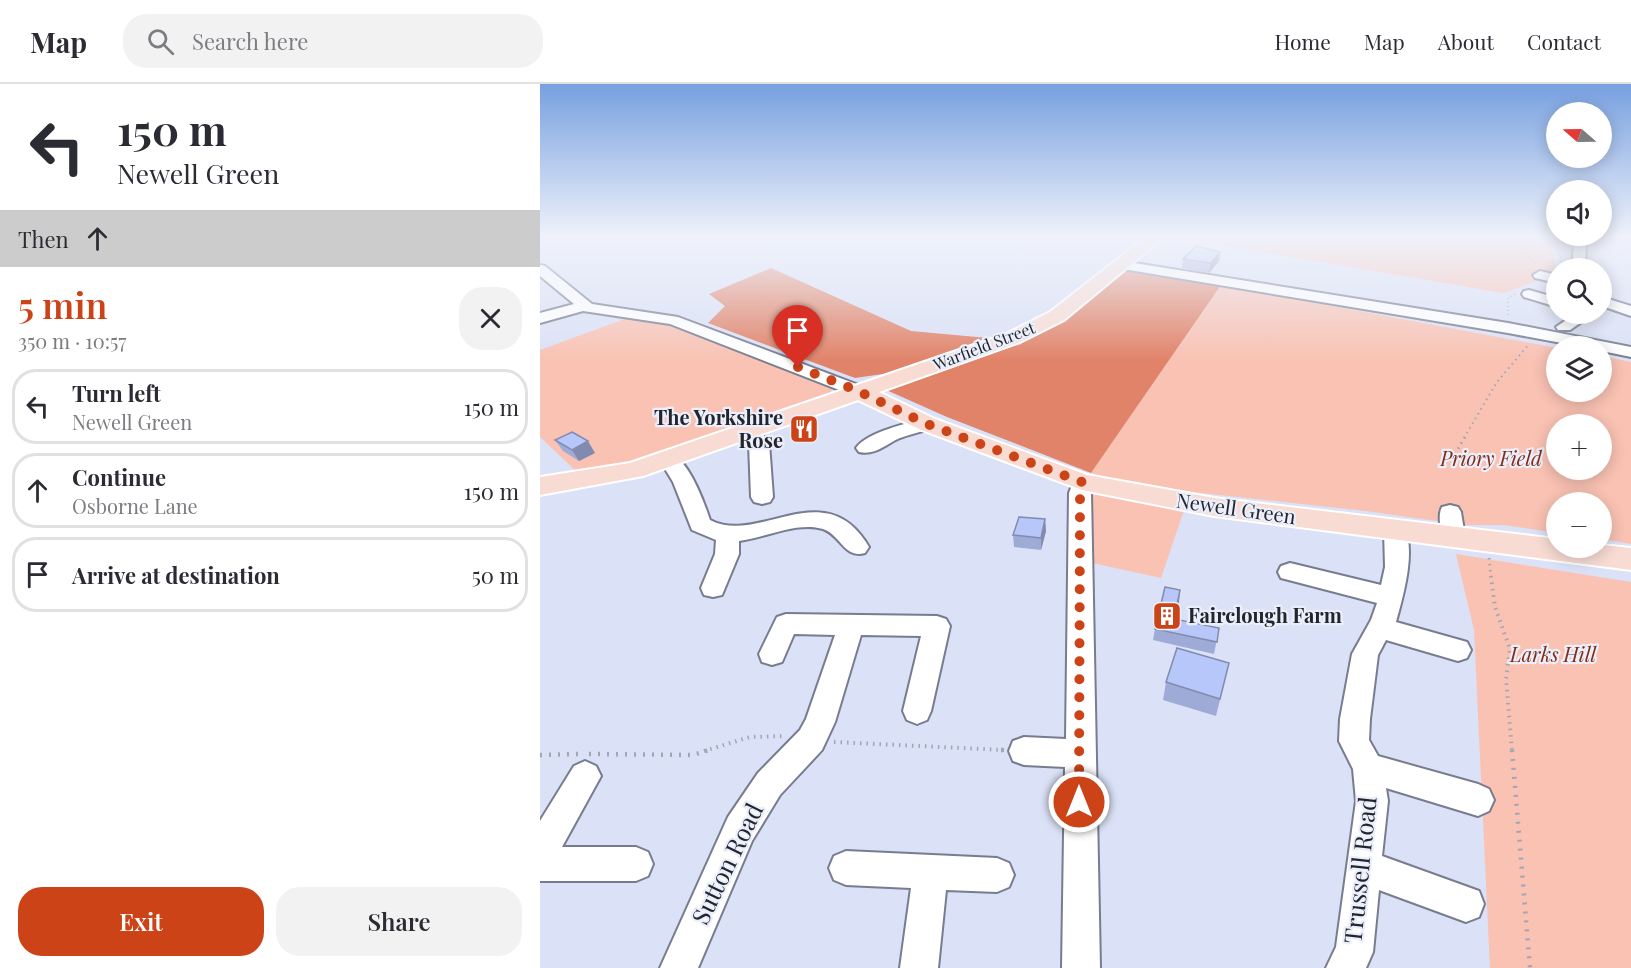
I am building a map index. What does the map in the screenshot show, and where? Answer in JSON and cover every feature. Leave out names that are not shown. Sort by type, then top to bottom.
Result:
[{"type":"main road","name":"Warfield Street","points":[[540,486],[634,470],[1013,338],[1057,316],[1105,278]]},
{"type":"main road","name":"Newell Green","points":[[858,391],[927,424],[1082,482],[1214,507],[1395,530],[1452,524],[1631,559]]},
{"type":"street","points":[[551,278],[593,310],[673,320],[858,391]]},
{"type":"street","points":[[1203,278],[1497,326],[1631,352]]},
{"type":"street","points":[[1529,294],[1546,299]]},
{"type":"street","points":[[1612,305],[1631,312]]},
{"type":"street","points":[[540,318],[585,306]]},
{"type":"street","points":[[1563,327],[1568,324]]},
{"type":"street","points":[[866,448],[893,434],[927,424]]},
{"type":"street","points":[[749,429],[759,443],[762,497]]},
{"type":"street","points":[[669,459],[693,502],[700,525],[718,533],[727,543]]},
{"type":"street","points":[[1081,968],[1079,754],[1080,493],[1082,482]]},
{"type":"street","points":[[727,543],[809,520],[830,523],[844,532],[858,547]]},
{"type":"street","name":"Trussell Road","points":[[1345,968],[1354,952],[1372,801],[1368,768],[1354,741],[1355,719],[1365,654],[1380,628],[1397,567],[1395,530]]},
{"type":"street","points":[[713,588],[727,543]]},
{"type":"street","points":[[1290,572],[1390,597]]},
{"type":"street","points":[[772,654],[786,624],[937,626],[917,711]]},
{"type":"street","name":"Sutton Road","points":[[679,968],[740,829],[770,784],[820,722],[851,624]]},
{"type":"street","points":[[1380,628],[1458,650]]},
{"type":"street","points":[[1024,751],[1079,754]]},
{"type":"street","points":[[1368,768],[1478,800]]},
{"type":"street","points":[[540,853],[585,776]]},
{"type":"street","points":[[540,864],[636,864]]},
{"type":"street","points":[[1364,867],[1466,904]]},
{"type":"street","points":[[846,868],[997,875]]},
{"type":"street","points":[[919,968],[931,872]]},
{"type":"path","points":[[1455,454],[1497,382],[1532,339]]},
{"type":"path","points":[[1489,555],[1495,607],[1510,649],[1506,679],[1530,968]]},
{"type":"path","points":[[540,755],[693,755],[750,737],[1024,751]]},
{"type":"green space","points":[[1416,278],[1546,278],[1503,293]]},
{"type":"green space","name":"Priory Field","points":[[1221,285],[1546,346],[1546,402],[1612,402],[1612,358],[1631,362],[1631,544],[1612,541],[1612,492],[1546,492],[1546,531],[1504,525],[1465,525],[1366,511],[1129,485],[1091,473]]},
{"type":"green space","points":[[641,313],[833,386],[830,394],[642,461],[578,473],[540,437],[540,350]]},
{"type":"green space","points":[[1087,490],[1184,510],[1161,578],[1088,562]]},
{"type":"green space","name":"Larks Hill","points":[[1456,554],[1631,582],[1631,968],[1490,968],[1474,630]]},
{"type":"shaded area","points":[[747,278],[794,278],[911,331],[988,338],[890,373],[855,378],[708,323],[725,306],[709,294]]},
{"type":"shaded area","points":[[1117,278],[1182,278],[1221,285],[1091,473],[947,417],[884,389],[1061,320]]},
{"type":"building","points":[[572,432],[588,441],[572,450],[555,440]]},
{"type":"building","points":[[1019,517],[1045,519],[1041,538],[1013,535]]},
{"type":"building","points":[[1165,587],[1180,590],[1174,619],[1219,628],[1217,642],[1155,629]]},
{"type":"building","points":[[1177,648],[1229,663],[1220,699],[1166,682]]},
{"type":"place","name":"The Yorkshire Rose","points":[[804,429]]},
{"type":"place","name":"Fairclough Farm","points":[[1167,616]]},
{"type":"route","points":[[798,367],[858,391],[927,424],[1082,482],[1080,493],[1079,802]]}]
